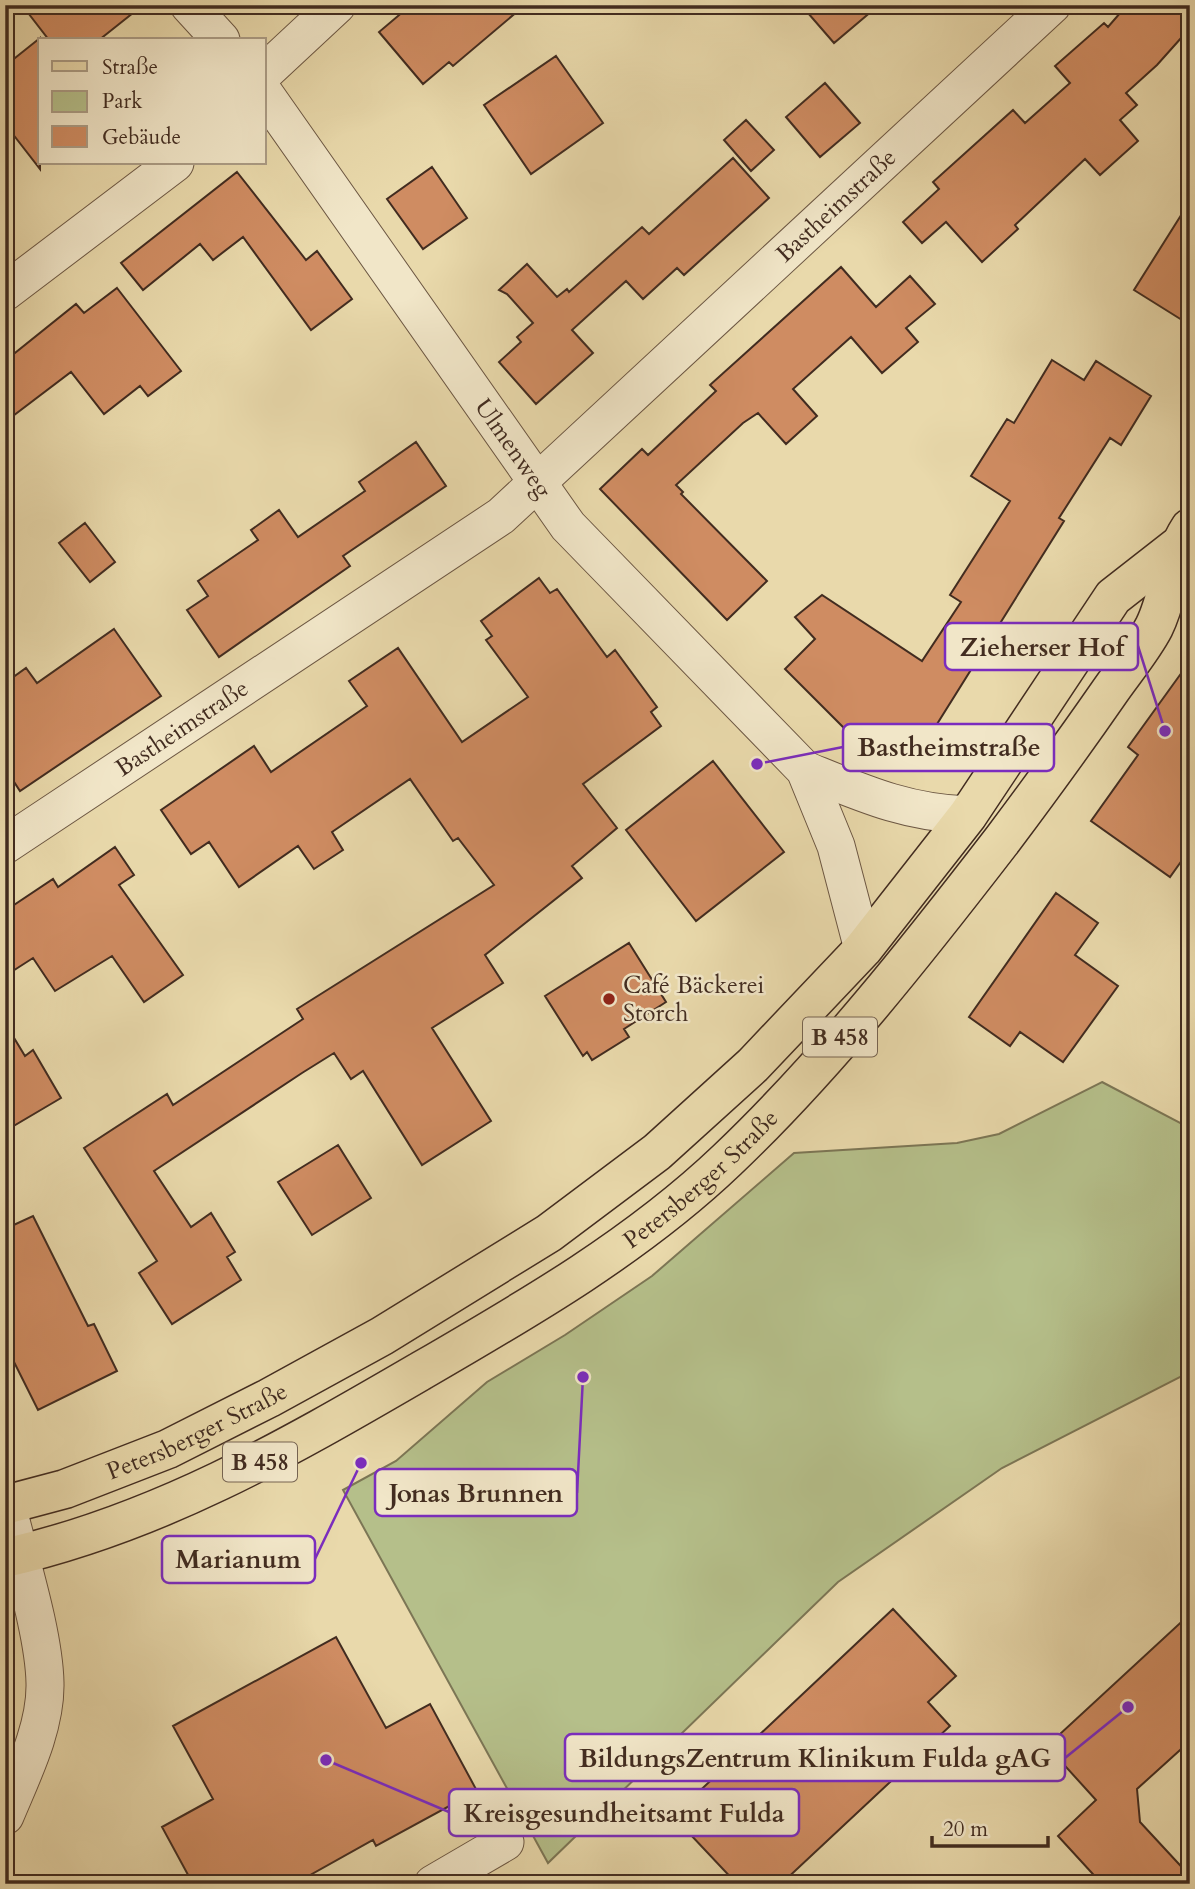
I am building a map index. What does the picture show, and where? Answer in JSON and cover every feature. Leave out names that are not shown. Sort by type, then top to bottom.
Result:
[{"type":"main road","name":"Petersberger Straße","points":[[6,1505],[65,1489],[168,1449],[218,1424],[382,1336],[549,1233],[612,1187],[692,1121],[753,1065],[863,949],[968,815],[1113,597],[1183,538]]},
{"type":"main road","name":"Petersberger Straße","points":[[12,1556],[151,1514],[240,1473],[338,1419],[553,1292],[662,1214],[726,1161],[777,1109],[866,1008],[949,909],[1047,782],[1155,625],[1183,538]]},
{"type":"street","points":[[190,5],[218,38]]},
{"type":"street","points":[[266,71],[337,5]]},
{"type":"street","name":"Bastheimstraße","points":[[5,845],[501,516],[1052,5]]},
{"type":"street","name":"Ulmenweg","points":[[266,97],[536,485],[568,526],[805,770],[836,846],[863,949]]},
{"type":"street","points":[[5,292],[174,164]]},
{"type":"street","name":"Ulmenweg","points":[[805,770],[898,807],[936,814],[968,815]]},
{"type":"street","points":[[5,1816],[22,1777],[37,1730],[45,1685],[41,1651],[12,1556],[6,1505]]},
{"type":"street","points":[[433,1884],[505,1842]]},
{"type":"green space","points":[[1102,1082],[1190,1128],[1190,1372],[1002,1468],[838,1582],[548,1863],[343,1490],[396,1461],[487,1382],[565,1335],[652,1276],[794,1153],[957,1143],[999,1134]]},
{"type":"building","points":[[22,5],[143,5],[102,38],[47,38]]},
{"type":"building","points":[[411,5],[525,5],[453,66],[449,62],[423,84],[379,32]]},
{"type":"building","points":[[801,5],[879,5],[834,43]]},
{"type":"building","points":[[1127,5],[1190,5],[1190,28],[1157,65],[1126,93],[1137,105],[1120,120],[1138,141],[1100,175],[1085,159],[1015,225],[1018,229],[982,262],[946,222],[922,243],[903,222],[939,189],[933,182],[1013,110],[1025,123],[1070,83],[1055,66],[1104,23],[1108,27]]},
{"type":"building","points":[[38,40],[40,169],[5,124],[5,66]]},
{"type":"building","points":[[556,56],[603,123],[531,174],[484,105]]},
{"type":"building","points":[[825,83],[860,123],[820,157],[786,117]]},
{"type":"building","points":[[746,120],[774,150],[751,171],[724,140]]},
{"type":"building","points":[[733,158],[769,198],[684,275],[677,268],[643,299],[626,281],[572,330],[593,353],[536,404],[499,362],[521,342],[517,337],[533,323],[507,294],[499,290],[527,264],[557,297],[567,289],[569,292],[642,227],[649,234]]},
{"type":"building","points":[[432,167],[467,218],[423,249],[387,199]]},
{"type":"building","points":[[237,172],[306,260],[317,251],[352,299],[311,330],[243,237],[213,260],[200,244],[143,290],[121,263]]},
{"type":"building","points":[[1190,201],[1190,325],[1134,290]]},
{"type":"building","points":[[841,267],[876,307],[910,276],[935,304],[906,328],[918,342],[882,373],[851,337],[793,389],[817,416],[786,444],[758,413],[743,423],[676,485],[683,492],[681,494],[767,581],[727,620],[600,489],[642,449],[648,455],[716,391],[710,385]]},
{"type":"building","points":[[117,288],[181,371],[148,396],[140,386],[104,414],[71,372],[5,422],[5,361],[76,304],[84,313]]},
{"type":"building","points":[[1052,360],[1084,380],[1096,361],[1151,396],[1121,445],[1110,438],[1059,518],[1064,521],[917,756],[853,737],[785,669],[815,639],[795,617],[822,595],[922,661],[961,602],[950,595],[1010,501],[971,476],[1007,419],[1014,423]]},
{"type":"building","points":[[416,442],[446,486],[343,556],[350,566],[219,657],[187,610],[208,596],[198,581],[258,540],[251,530],[279,510],[298,537],[365,491],[359,482]]},
{"type":"building","points":[[85,523],[115,562],[90,582],[59,543]]},
{"type":"building","points":[[539,578],[550,593],[557,589],[607,657],[615,650],[657,707],[651,712],[661,726],[583,784],[617,828],[572,866],[582,878],[485,955],[503,983],[432,1028],[491,1121],[422,1165],[363,1071],[351,1079],[334,1053],[302,1073],[154,1171],[191,1227],[211,1213],[235,1252],[227,1257],[241,1280],[172,1324],[139,1273],[157,1261],[84,1148],[167,1094],[173,1105],[303,1019],[297,1009],[494,885],[458,838],[453,841],[410,779],[332,832],[343,850],[314,869],[298,846],[239,887],[209,842],[191,854],[161,810],[254,746],[271,772],[367,706],[349,681],[398,648],[462,742],[528,697],[486,640],[492,636],[481,621]]},
{"type":"building","points":[[114,629],[161,696],[20,791],[5,768],[5,683],[26,668],[37,683]]},
{"type":"building","points":[[1190,661],[1190,849],[1170,877],[1091,821],[1138,755],[1128,747]]},
{"type":"building","points":[[713,761],[784,852],[696,921],[626,830]]},
{"type":"building","points":[[115,847],[134,875],[119,885],[183,975],[144,1002],[112,956],[55,991],[33,958],[5,976],[5,911],[53,879],[58,887]]},
{"type":"building","points":[[1056,893],[1098,923],[1075,955],[1118,986],[1063,1062],[1020,1032],[1010,1046],[969,1017]]},
{"type":"building","points":[[629,943],[666,1002],[624,1029],[629,1037],[592,1060],[587,1052],[583,1056],[545,996]]},
{"type":"building","points":[[5,1023],[25,1056],[33,1050],[61,1098],[5,1131]]},
{"type":"building","points":[[338,1145],[371,1198],[312,1235],[278,1182]]},
{"type":"building","points":[[33,1216],[88,1326],[94,1324],[117,1371],[38,1410],[5,1344],[5,1229]]},
{"type":"building","points":[[893,1609],[956,1676],[928,1702],[950,1726],[781,1884],[737,1884],[673,1816]]},
{"type":"building","points":[[1190,1614],[1190,1741],[1137,1789],[1140,1822],[1190,1876],[1190,1884],[1102,1884],[1058,1836],[1096,1800],[1047,1746]]},
{"type":"building","points":[[336,1637],[386,1728],[430,1704],[477,1791],[376,1846],[373,1840],[294,1884],[193,1884],[162,1827],[213,1799],[173,1726]]},
{"type":"place","name":"Zieherser Hof","points":[[1165,731]]},
{"type":"place","name":"Bastheimstraße","points":[[757,764]]},
{"type":"place","name":"Café Bäckerei Storch","points":[[609,999]]},
{"type":"place","name":"Jonas Brunnen","points":[[583,1377]]},
{"type":"place","name":"Marianum","points":[[361,1463]]},
{"type":"place","name":"BildungsZentrum Klinikum Fulda gAG","points":[[1128,1707]]},
{"type":"place","name":"Kreisgesundheitsamt Fulda","points":[[326,1760]]}]
